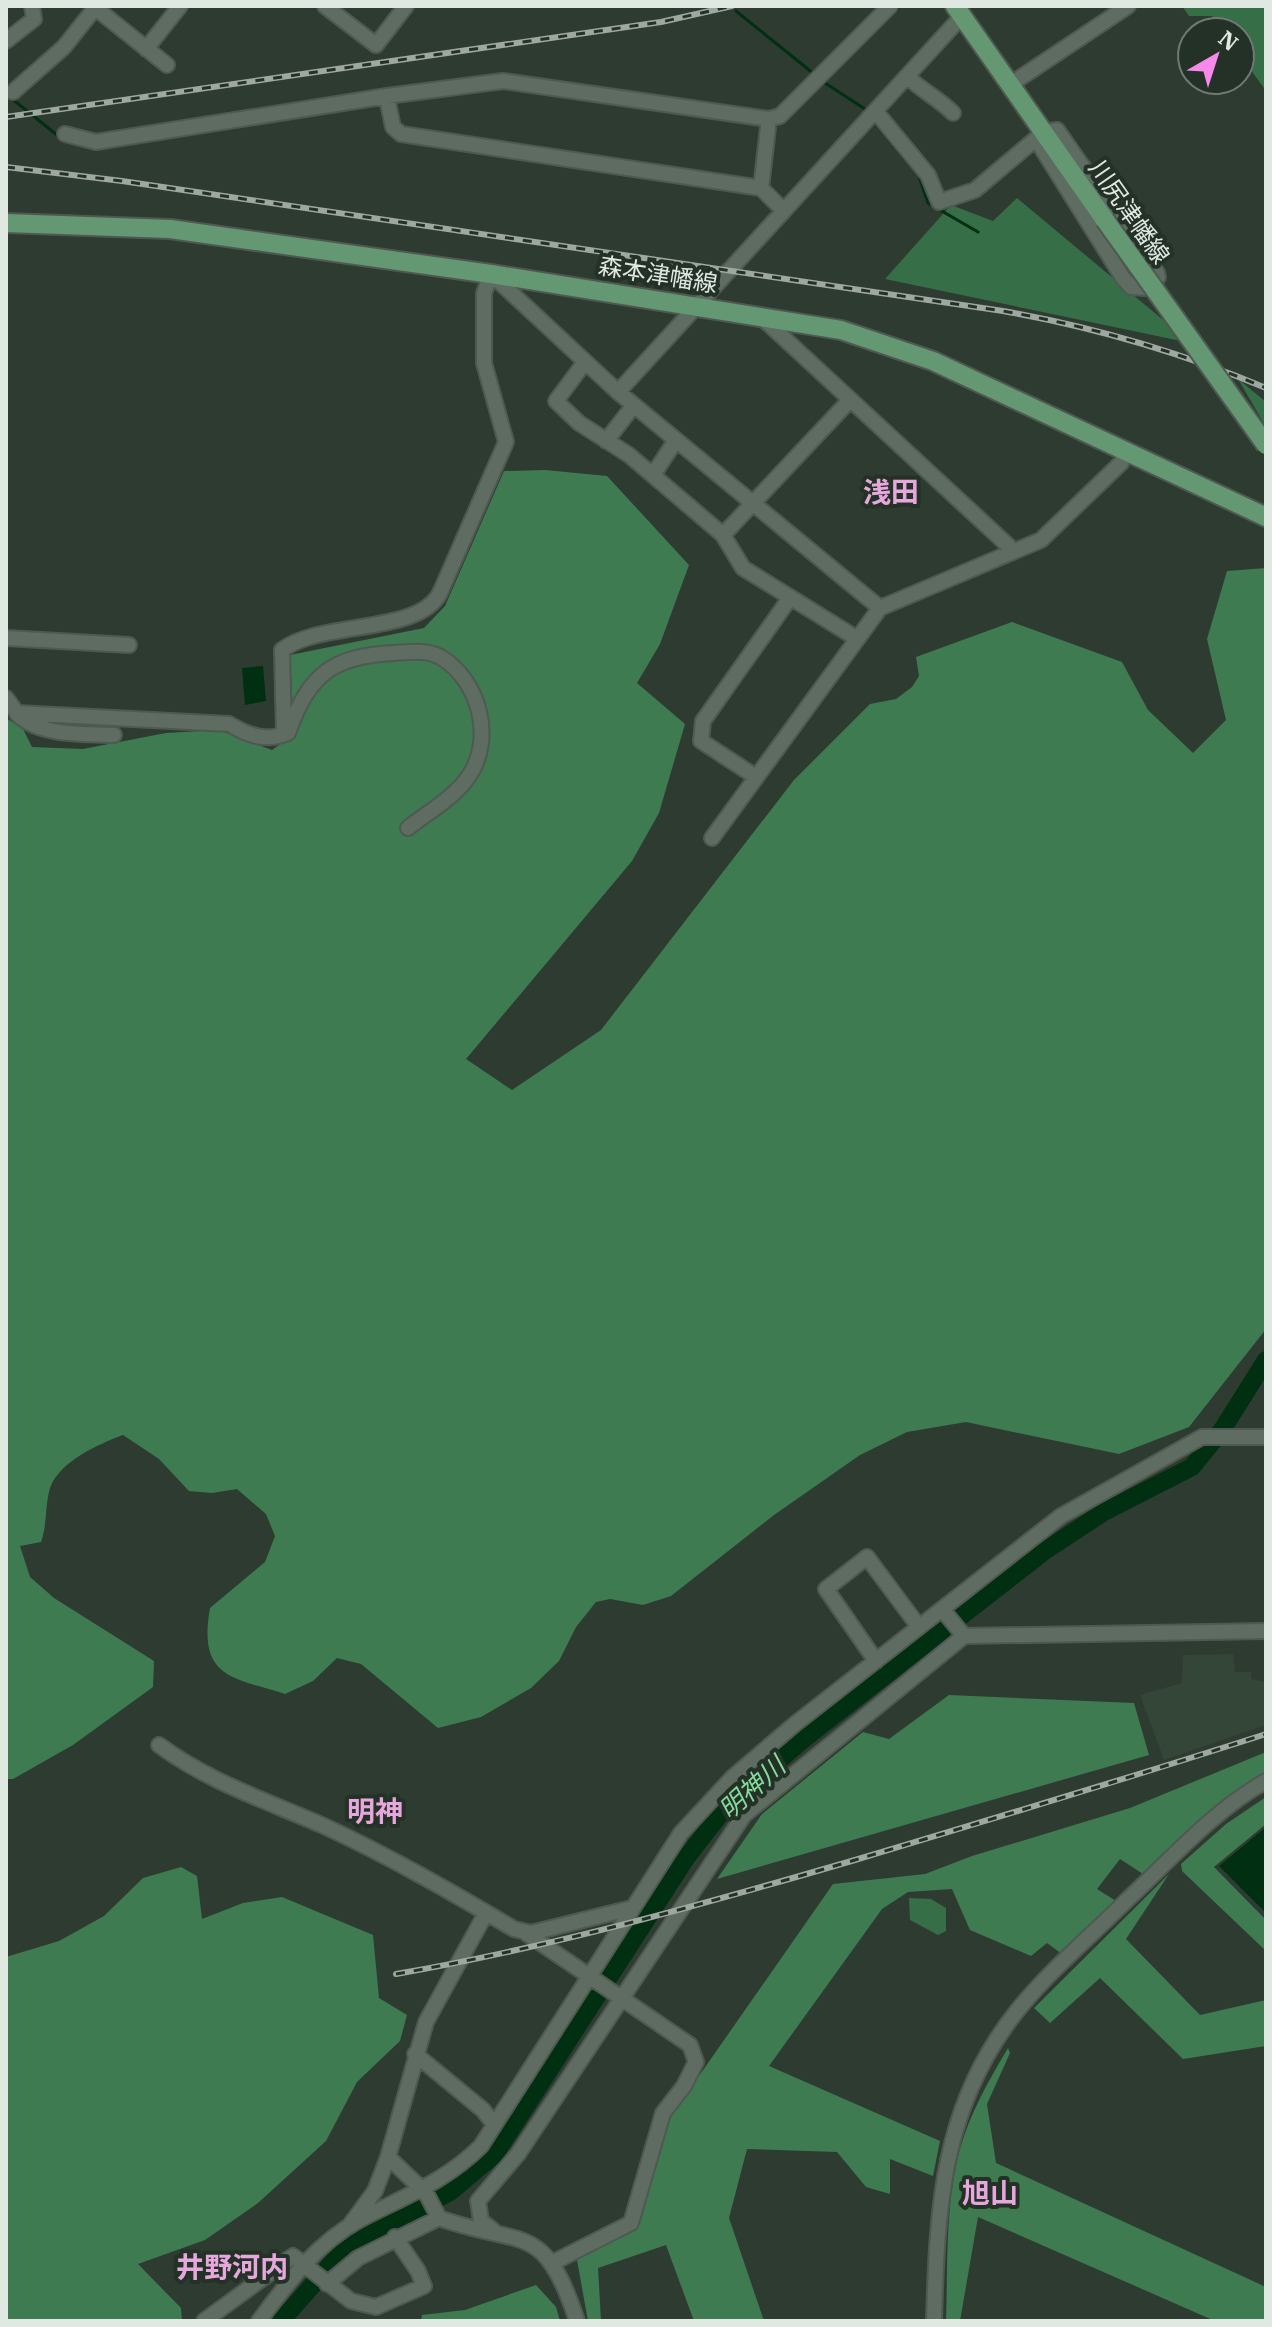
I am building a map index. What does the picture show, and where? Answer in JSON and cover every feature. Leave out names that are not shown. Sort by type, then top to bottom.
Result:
[{"type":"main road","name":"川尻津幡線","points":[[958,11],[1011,84],[1040,136],[1105,220],[1266,445]]},
{"type":"main road","name":"森本津幡線","points":[[6,223],[170,229],[758,314],[841,330],[933,361],[1266,517]]},
{"type":"street","points":[[6,41],[34,19],[32,6]]},
{"type":"street","points":[[146,49],[180,6]]},
{"type":"street","points":[[325,6],[376,45],[406,6]]},
{"type":"street","points":[[65,134],[96,142],[503,81],[770,123],[890,6]]},
{"type":"street","points":[[1011,84],[1128,6]]},
{"type":"street","points":[[13,92],[64,47],[94,7],[167,65]]},
{"type":"street","points":[[618,392],[783,210],[877,113],[958,11]]},
{"type":"street","points":[[908,77],[919,88],[933,93],[953,113]]},
{"type":"street","points":[[387,103],[393,127],[401,134],[761,188],[783,210]]},
{"type":"street","points":[[877,113],[928,175],[939,202],[975,190],[1040,136],[1057,130],[1157,273],[1158,277],[1146,288],[1131,287],[1123,278],[1040,136]]},
{"type":"street","points":[[761,188],[770,123]]},
{"type":"street","points":[[284,734],[282,650],[299,640],[336,629],[407,617],[436,600],[440,593],[506,442],[484,363],[484,293],[491,274],[618,392],[880,608]]},
{"type":"street","points":[[758,314],[1014,551]]},
{"type":"street","points":[[585,362],[556,401],[579,423],[653,475],[723,535],[743,568],[856,638]]},
{"type":"street","points":[[723,535],[850,400]]},
{"type":"street","points":[[606,441],[634,405]]},
{"type":"street","points":[[653,475],[676,440]]},
{"type":"street","points":[[712,838],[880,608],[1041,540],[1121,463],[1126,452]]},
{"type":"street","points":[[756,777],[701,741],[703,721],[790,598]]},
{"type":"street","points":[[6,638],[129,645]]},
{"type":"street","points":[[284,734],[309,685],[331,667],[353,656],[425,652],[442,658],[471,694],[482,716],[484,732],[470,774],[459,788],[408,828]]},
{"type":"street","points":[[6,698],[26,722],[77,734],[114,735]]},
{"type":"street","points":[[17,713],[229,724],[261,737],[284,734]]},
{"type":"street","points":[[259,2321],[305,2267],[350,2226],[424,2192],[460,2168],[481,2146],[681,1833],[733,1777],[1061,1516],[1202,1437],[1266,1437]]},
{"type":"street","points":[[876,1661],[826,1589],[867,1557],[919,1627]]},
{"type":"street","points":[[943,1612],[960,1633]]},
{"type":"street","points":[[494,2231],[481,2221],[478,2201],[518,2154],[617,1994],[744,1815],[960,1633],[1266,1631]]},
{"type":"street","points":[[159,1745],[183,1763],[232,1788],[326,1828],[522,1931],[690,2045],[696,2062],[684,2086],[663,2113],[631,2223],[552,2263]]},
{"type":"street","points":[[934,2321],[937,2216],[945,2166],[967,2094],[988,2052],[1017,2011],[1051,1974],[1209,1822],[1266,1781]]},
{"type":"street","points":[[522,1931],[531,1933],[632,1908]]},
{"type":"street","points":[[350,2226],[350,2221],[375,2191],[388,2157],[426,2022],[486,1913]]},
{"type":"street","points":[[415,2054],[483,2110],[493,2123]]},
{"type":"street","points":[[388,2157],[424,2192],[439,2218]]},
{"type":"street","points":[[325,2283],[358,2258],[395,2237],[439,2218],[494,2231],[531,2244],[552,2263],[566,2288],[577,2321]]},
{"type":"street","points":[[204,2321],[293,2256],[351,2301],[376,2307],[424,2286],[418,2271],[395,2237]]},
{"type":"shaded area","points":[[1182,6],[1266,6],[1266,91],[1256,77],[1256,16],[1189,16]]},
{"type":"shaded area","points":[[1017,198],[1174,329],[1181,341],[885,279],[951,205],[993,221]]},
{"type":"shaded area","points":[[1238,379],[1266,402],[1266,427]]},
{"type":"shaded area","points":[[545,470],[607,476],[689,565],[660,644],[637,683],[685,724],[659,813],[632,861],[466,1059],[512,1090],[601,1030],[794,780],[870,704],[896,699],[912,687],[919,676],[916,657],[1012,622],[1122,662],[1148,710],[1193,753],[1226,720],[1207,639],[1227,571],[1266,568],[1266,1329],[1189,1427],[1119,1454],[966,1422],[907,1432],[860,1455],[774,1515],[671,1596],[643,1605],[610,1599],[596,1602],[576,1627],[559,1661],[531,1688],[481,1717],[438,1728],[361,1664],[337,1658],[313,1681],[285,1694],[234,1678],[222,1670],[209,1648],[210,1608],[265,1562],[275,1536],[266,1514],[237,1489],[212,1493],[189,1491],[159,1459],[123,1435],[79,1456],[60,1472],[49,1492],[41,1542],[20,1546],[30,1577],[54,1598],[154,1661],[153,1687],[73,1745],[13,1779],[6,1779],[6,718],[23,729],[32,747],[83,749],[166,733],[219,730],[272,750],[294,734],[290,655],[424,628],[445,606],[504,471]]},
{"type":"shaded area","points":[[263,666],[266,701],[245,705],[242,668]]},
{"type":"shaded area","points":[[1233,1654],[1235,1672],[1251,1672],[1251,1679],[1266,1682],[1266,1725],[1164,1760],[1140,1695],[1182,1683],[1183,1655]]},
{"type":"shaded area","points":[[949,1695],[1134,1703],[1149,1755],[717,1879],[762,1814],[863,1732],[889,1739]]},
{"type":"shaded area","points":[[1266,1752],[1266,1776],[1224,1799],[1143,1874],[1120,1859],[1097,1889],[1116,1901],[1062,1954],[1047,1943],[1031,1956],[970,1930],[952,1889],[908,1892],[882,1909],[769,2066],[940,2141],[933,2176],[890,2159],[890,2194],[866,2187],[837,2152],[747,2149],[729,2218],[764,2321],[694,2321],[666,2245],[598,2268],[601,2321],[588,2321],[577,2260],[637,2227],[671,2116],[833,1884],[925,1874],[972,1856],[1130,1808]]},
{"type":"shaded area","points":[[1266,1797],[1266,1824],[1214,1867],[1266,1920],[1266,1951],[1182,1871],[1181,1864],[1226,1824]]},
{"type":"shaded area","points":[[1266,1827],[1266,1913],[1219,1866]]},
{"type":"shaded area","points":[[181,1867],[197,1876],[202,1919],[243,1903],[282,1897],[373,1935],[379,1998],[407,2015],[400,2041],[357,2082],[326,2141],[258,2203],[205,2240],[138,2264],[181,2308],[182,2321],[6,2321],[6,1957],[59,1941],[104,1916],[143,1878]]},
{"type":"shaded area","points":[[1169,1874],[1126,1939],[1200,2015],[1266,2000],[1266,2046],[1183,2059],[1100,1978],[1050,2023],[1034,2008]]},
{"type":"shaded area","points":[[909,1898],[931,1899],[946,1908],[946,1931],[938,1935],[910,1920]]},
{"type":"shaded area","points":[[1008,2048],[1010,2053],[987,2104],[996,2163],[1266,2287],[1266,2321],[1215,2321],[978,2217],[960,2321],[946,2321],[948,2234],[955,2170],[975,2110]]},
{"type":"shaded area","points":[[536,2285],[556,2307],[560,2321],[421,2321],[422,2315],[465,2310]]},
{"type":"waterway","points":[[787,118],[900,6]]},
{"type":"waterway","points":[[736,11],[814,74]]},
{"type":"waterway","points":[[825,83],[865,109]]},
{"type":"waterway","points":[[6,94],[62,139]]},
{"type":"waterway","points":[[278,120],[381,104]]},
{"type":"waterway","points":[[876,124],[919,176],[928,203],[978,232]]},
{"type":"waterway","name":"明神川","points":[[281,2321],[348,2245],[450,2192],[495,2154],[686,1858],[729,1803],[805,1738],[1046,1550],[1104,1512],[1192,1467],[1222,1430],[1266,1360]]},
{"type":"railway","points":[[6,117],[661,22],[732,6]]},
{"type":"railway","points":[[6,167],[122,181],[1003,311],[1136,342],[1266,388]]},
{"type":"railway","points":[[396,1974],[570,1938],[742,1893],[1266,1734]]},
{"type":"district","name":"浅田","points":[[891,492]]},
{"type":"district","name":"明神","points":[[375,1811]]},
{"type":"district","name":"旭山","points":[[990,2193]]},
{"type":"district","name":"井野河内","points":[[232,2267]]}]
